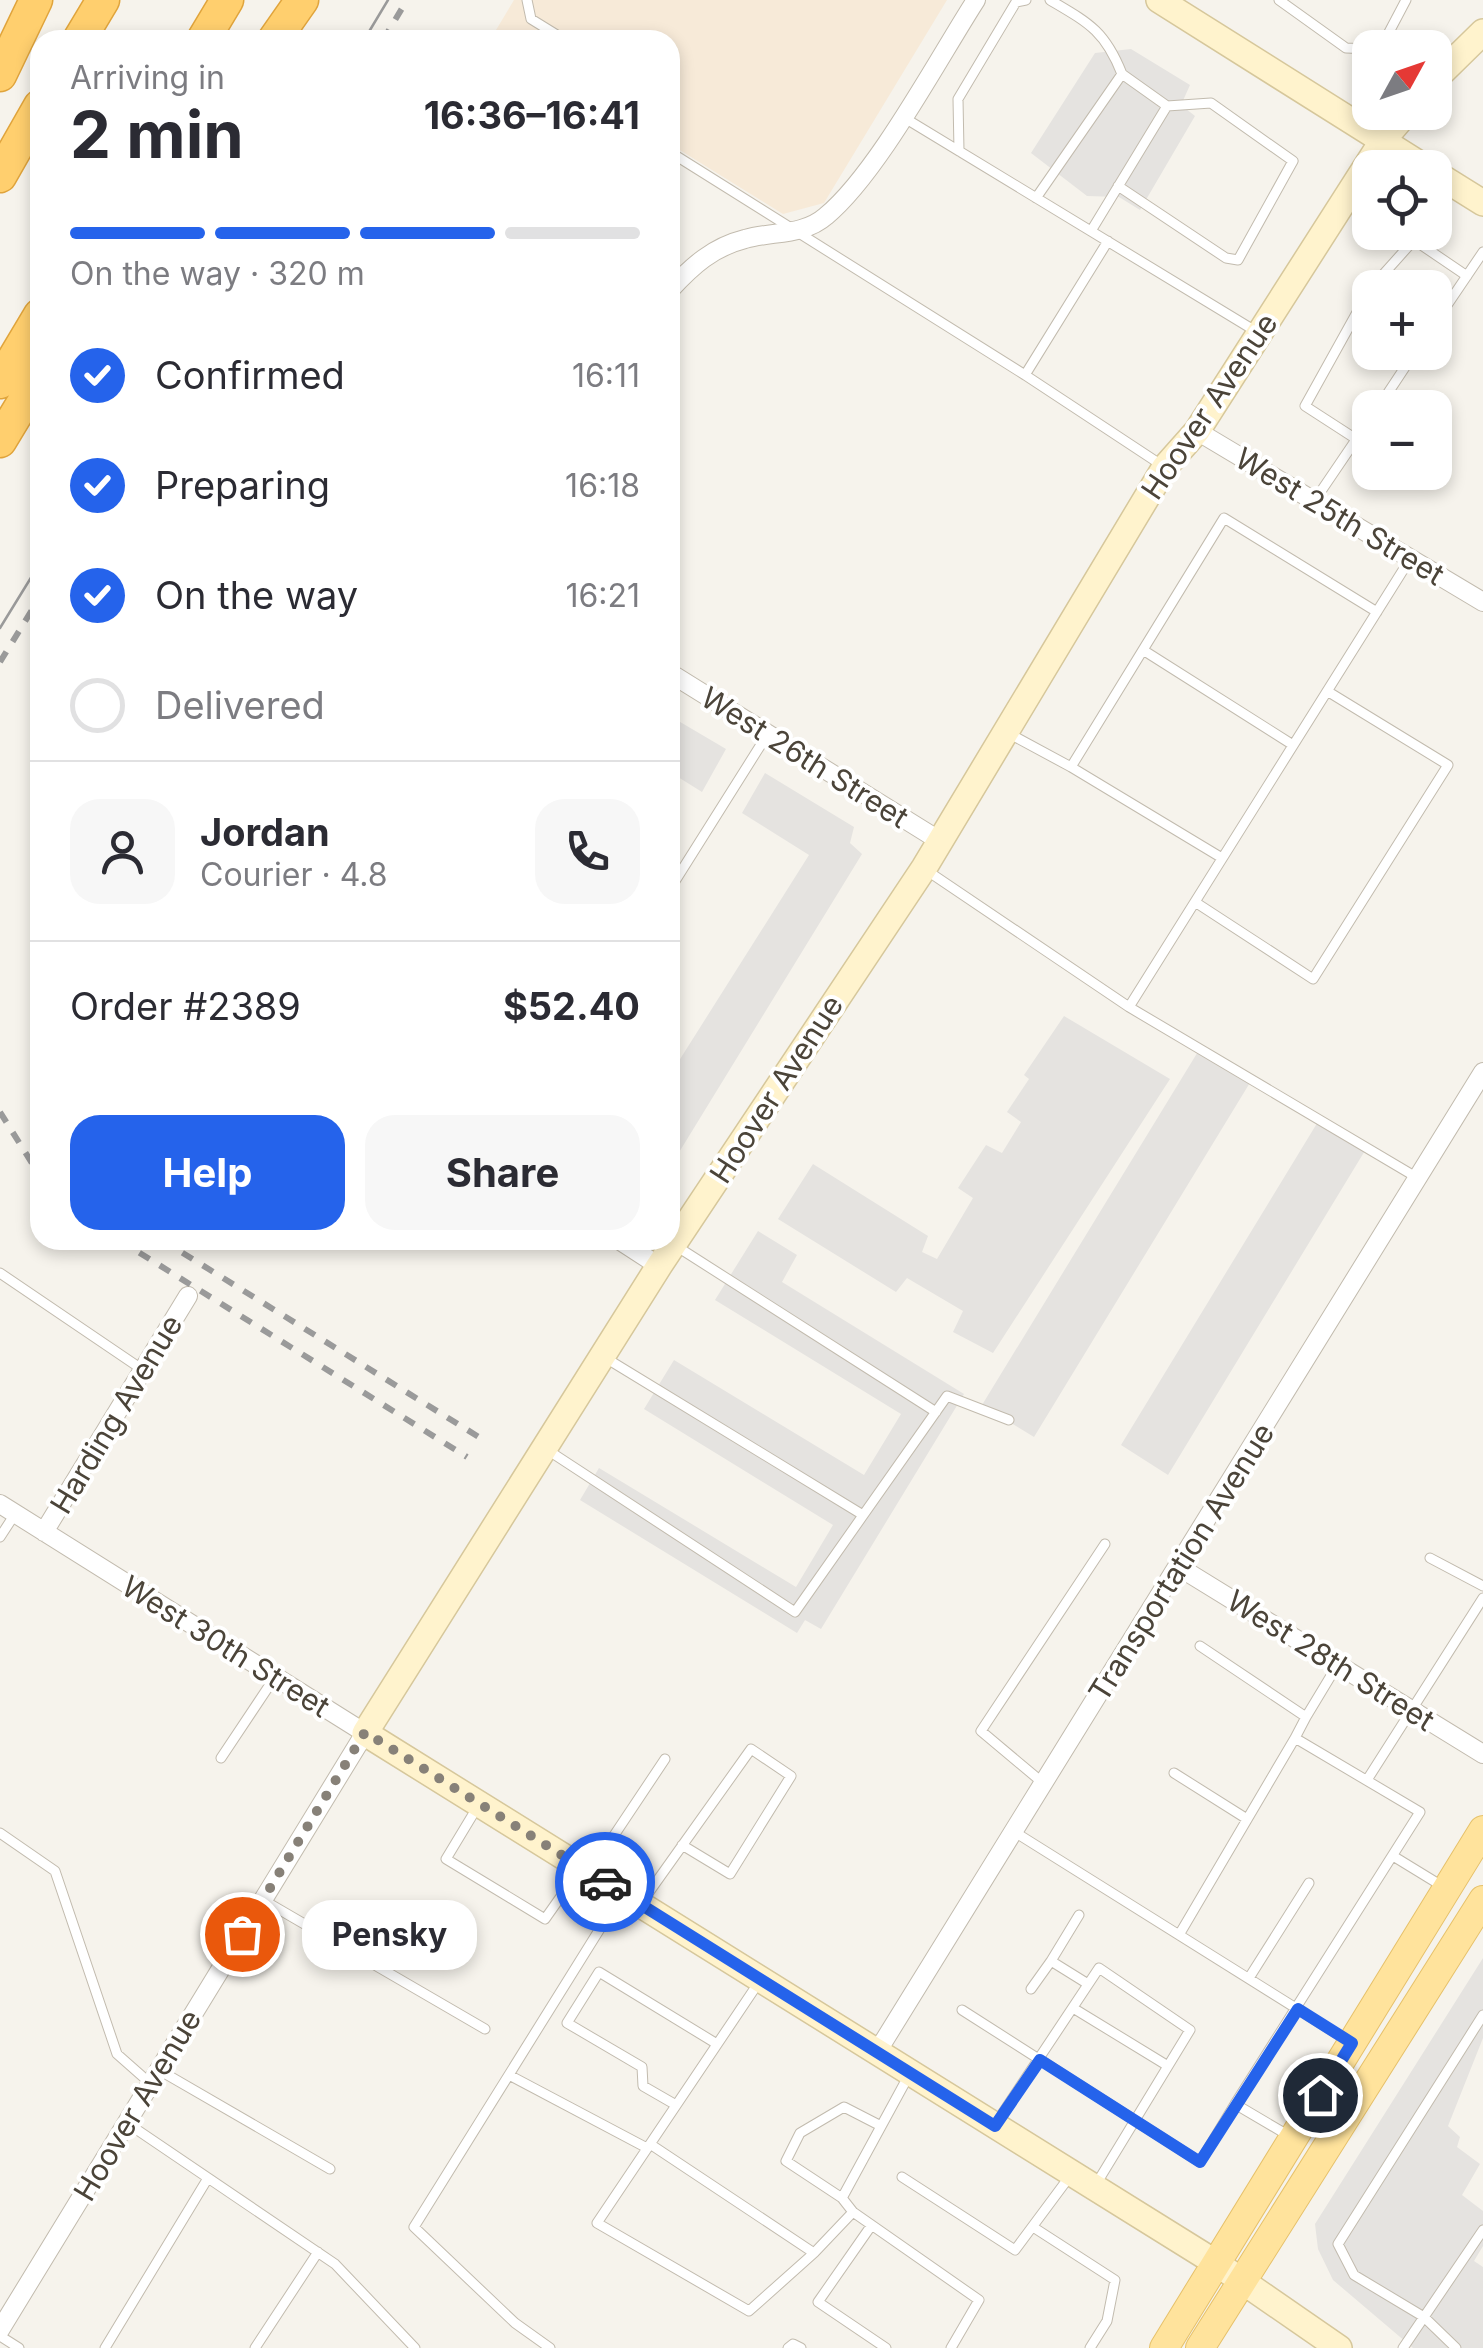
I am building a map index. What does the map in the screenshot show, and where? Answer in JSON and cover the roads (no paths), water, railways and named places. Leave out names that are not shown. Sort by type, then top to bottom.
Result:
[{"type":"highway","points":[[0,76],[36,0]]},
{"type":"highway","points":[[84,30],[103,0]]},
{"type":"highway","points":[[209,30],[226,0]]},
{"type":"highway","points":[[281,30],[302,0]]},
{"type":"highway","points":[[0,176],[30,124]]},
{"type":"highway","points":[[0,382],[30,332]]},
{"type":"highway","points":[[0,441],[30,392]]},
{"type":"main road","points":[[1164,2348],[1483,1830]]},
{"type":"main road","points":[[1200,2348],[1480,1911]]},
{"type":"street","points":[[680,279],[700,258],[746,238],[793,232],[824,218],[856,186],[976,0]]},
{"type":"street","points":[[1159,0],[1191,8],[1398,150]]},
{"type":"street","points":[[1452,62],[1483,32]]},
{"type":"street","name":"Hoover Avenue","points":[[680,1235],[924,868],[1165,467],[1197,431],[1391,130]]},
{"type":"street","points":[[1452,184],[1483,204]]},
{"type":"street","name":"West 25th Street","points":[[1197,431],[1483,602]]},
{"type":"street","name":"West 26th Street","points":[[680,679],[940,841]]},
{"type":"street","name":"Transportation Avenue","points":[[877,2052],[1483,1072]]},
{"type":"street","points":[[648,1250],[666,1256]]},
{"type":"street","name":"Hoover Avenue","points":[[0,2333],[365,1732],[670,1250]]},
{"type":"street","name":"Harding Avenue","points":[[44,1532],[188,1296]]},
{"type":"street","name":"West 30th Street","points":[[7,1509],[1094,2187],[1242,2281],[1338,2348]]},
{"type":"street","name":"West 28th Street","points":[[1179,1566],[1483,1754]]},
{"type":"lane","points":[[527,0],[531,19],[549,30]]},
{"type":"lane","points":[[959,151],[958,98],[1016,2],[1026,0]]},
{"type":"lane","points":[[1050,0],[1089,22],[1109,41],[1122,74],[1167,106],[1211,102],[1293,161],[1238,260],[1226,258],[1118,186]]},
{"type":"lane","points":[[1279,0],[1346,48],[1352,48]]},
{"type":"lane","points":[[1389,30],[1406,0]]},
{"type":"lane","points":[[1036,198],[1122,74]]},
{"type":"lane","points":[[1090,231],[1167,106]]},
{"type":"lane","points":[[901,116],[1260,333]]},
{"type":"lane","points":[[680,159],[1025,374],[1165,467]]},
{"type":"lane","points":[[1387,270],[1414,240],[1466,276]]},
{"type":"lane","points":[[1025,374],[1108,242]]},
{"type":"lane","points":[[1452,297],[1483,252]]},
{"type":"lane","points":[[1352,322],[1305,406],[1352,436]]},
{"type":"lane","points":[[1315,500],[1352,445]]},
{"type":"lane","points":[[1071,767],[1224,518],[1376,612]]},
{"type":"lane","points":[[1129,1007],[1411,557]]},
{"type":"lane","points":[[1143,650],[1293,745]]},
{"type":"lane","points":[[1195,902],[1312,979],[1448,765],[1327,691]]},
{"type":"lane","points":[[680,873],[769,732]]},
{"type":"lane","points":[[1006,732],[1222,858]]},
{"type":"lane","points":[[924,868],[1129,1007],[1419,1179]]},
{"type":"lane","points":[[666,1256],[936,1412]]},
{"type":"lane","points":[[0,1273],[143,1370]]},
{"type":"lane","points":[[602,1356],[863,1515]]},
{"type":"lane","points":[[544,1448],[796,1612],[947,1396],[1009,1420]]},
{"type":"lane","points":[[0,1537],[7,1509]]},
{"type":"lane","points":[[1043,1783],[981,1731],[1106,1544]]},
{"type":"lane","points":[[1430,1558],[1483,1586]]},
{"type":"lane","points":[[1367,1780],[1483,1598]]},
{"type":"lane","points":[[1200,1646],[1306,1717]]},
{"type":"lane","points":[[1178,1935],[1338,1664]]},
{"type":"lane","points":[[221,1758],[276,1676]]},
{"type":"lane","points":[[962,2010],[1200,2162],[1420,1812],[1295,1738]]},
{"type":"lane","points":[[550,2348],[515,2323],[414,2226],[508,2074],[631,1899],[682,1845],[751,1749],[791,1776],[730,1874],[682,1845]]},
{"type":"lane","points":[[480,1804],[446,1859],[545,1918],[585,1870],[665,1759]]},
{"type":"lane","points":[[1174,1772],[1247,1820]]},
{"type":"lane","points":[[1013,1831],[1352,2043]]},
{"type":"lane","points":[[0,1833],[55,1872],[117,2054],[330,2169]]},
{"type":"lane","points":[[1393,1856],[1446,1889]]},
{"type":"lane","points":[[1249,1978],[1309,1884]]},
{"type":"lane","points":[[262,1900],[485,2028]]},
{"type":"lane","points":[[1031,1989],[1079,1914]]},
{"type":"lane","points":[[1051,1961],[1088,1984]]},
{"type":"lane","points":[[995,2126],[1099,1968],[1190,2030],[1094,2187]]},
{"type":"lane","points":[[676,2106],[643,2086],[642,2067],[567,2023],[599,1972],[717,2044]]},
{"type":"lane","points":[[761,1979],[596,2223],[748,2312],[853,2212]]},
{"type":"lane","points":[[1073,2008],[1168,2066]]},
{"type":"lane","points":[[1456,2348],[1424,2317],[1354,2276],[1338,2244],[1483,2015]]},
{"type":"lane","points":[[842,2198],[910,2072]]},
{"type":"lane","points":[[508,2074],[649,2146],[814,2253]]},
{"type":"lane","points":[[1236,2104],[1293,2138]]},
{"type":"lane","points":[[881,2126],[844,2107],[800,2133],[786,2161],[842,2198],[871,2226],[979,2300],[951,2348]]},
{"type":"lane","points":[[127,2123],[335,2264],[416,2348]]},
{"type":"lane","points":[[902,2178],[1016,2250],[1072,2174]]},
{"type":"lane","points":[[105,2348],[208,2178]]},
{"type":"lane","points":[[871,2226],[818,2302],[878,2346]]},
{"type":"lane","points":[[1033,2227],[1115,2280],[1107,2321],[1090,2348]]},
{"type":"lane","points":[[1403,2348],[1483,2230]]},
{"type":"lane","points":[[255,2348],[318,2252]]},
{"type":"lane","points":[[0,2333],[19,2348]]},
{"type":"lane","points":[[788,2348],[793,2344],[801,2348]]},
{"type":"tram line","points":[[370,30],[388,0]]},
{"type":"tram line","points":[[0,628],[30,579]]},
{"type":"railway","points":[[389,30],[407,0]]},
{"type":"railway","points":[[0,662],[30,613]]},
{"type":"railway","points":[[0,1112],[30,1160]]},
{"type":"railway","points":[[135,1250],[467,1457]]},
{"type":"railway","points":[[178,1250],[482,1439]]},
{"type":"place","name":"Pensky","points":[[242,1934]]}]
